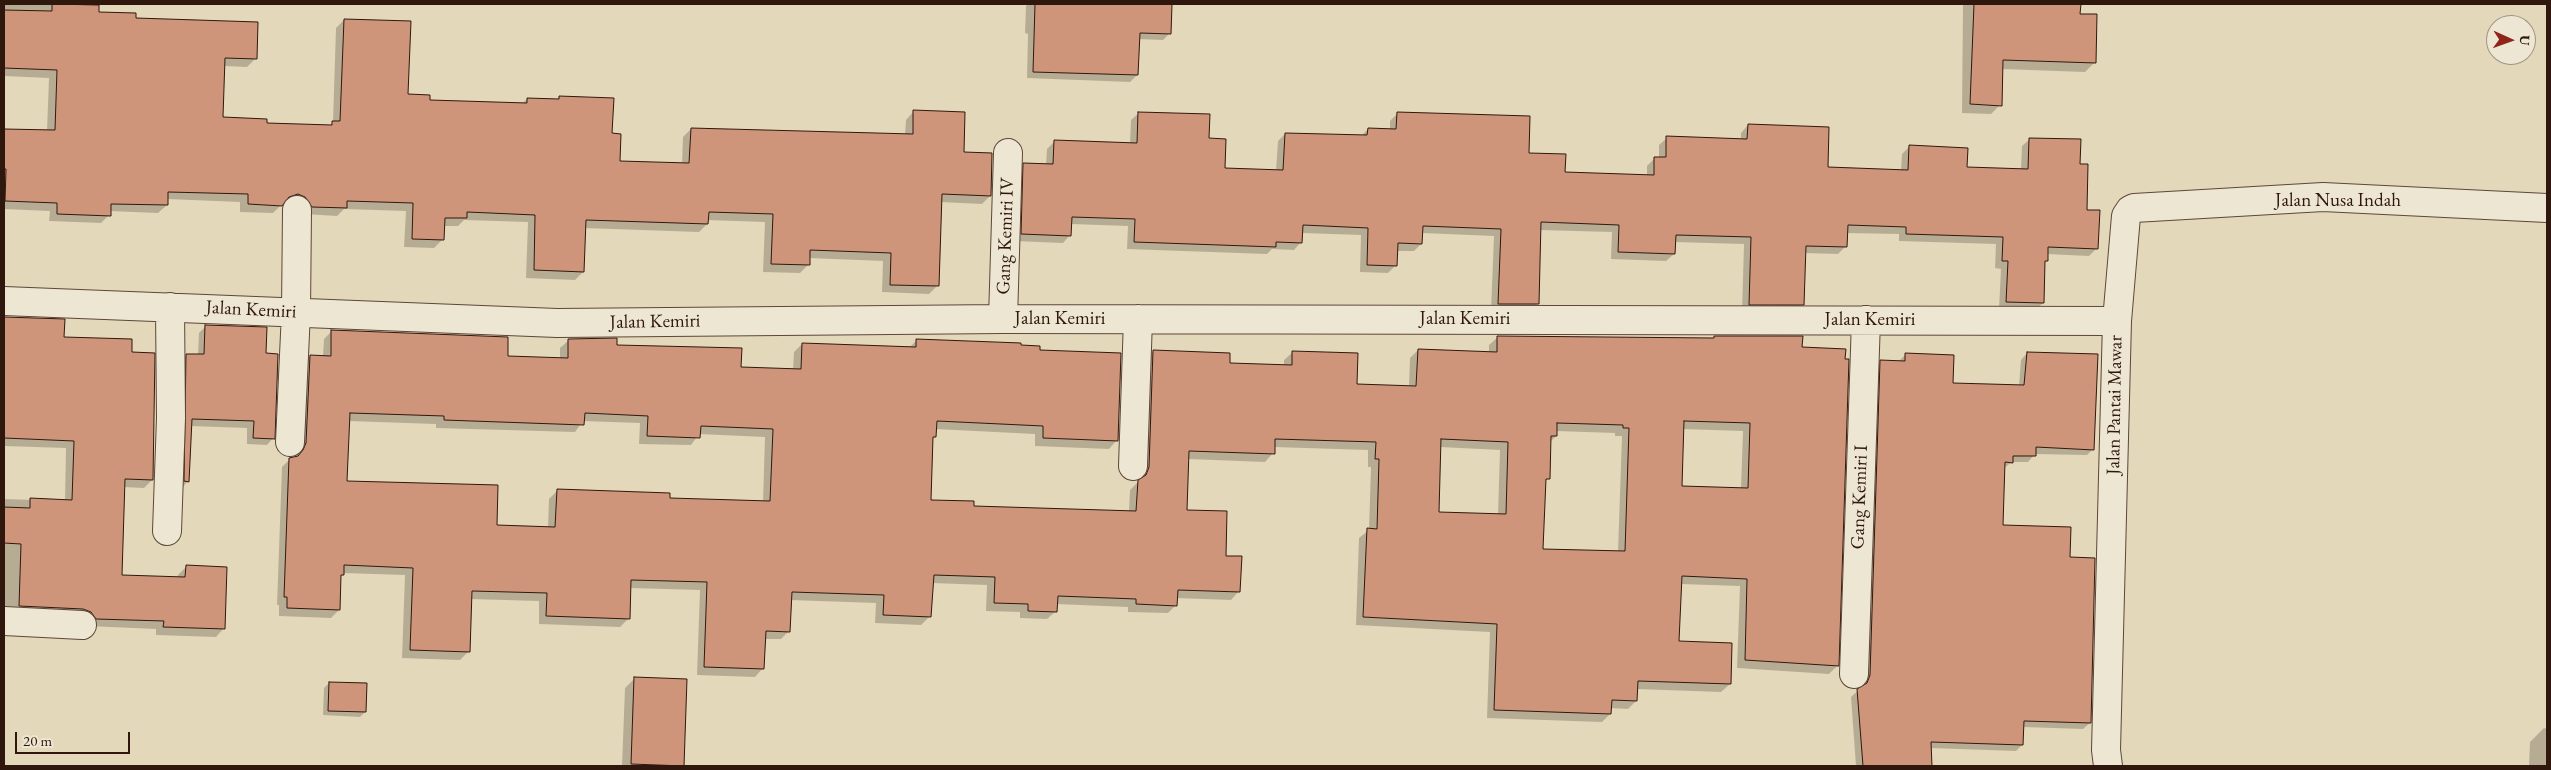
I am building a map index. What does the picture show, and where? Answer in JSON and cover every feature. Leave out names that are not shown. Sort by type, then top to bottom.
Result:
[{"type":"street","name":"Gang Kemiri IV","points":[[1003,319],[1008,153]]},
{"type":"street","name":"Jalan Nusa Indah","points":[[2130,210],[2134,208],[2323,197],[2547,208]]},
{"type":"street","points":[[290,442],[296,312],[297,210]]},
{"type":"street","name":"Jalan Pantai Mawar","points":[[2108,766],[2117,321],[2126,216],[2130,210]]},
{"type":"street","name":"Jalan Kemiri","points":[[4,301],[557,323],[1003,319],[2117,321]]},
{"type":"street","points":[[167,531],[171,418],[170,307]]},
{"type":"street","points":[[1133,466],[1138,320]]},
{"type":"street","name":"Gang Kemiri I","points":[[1854,674],[1866,320]]},
{"type":"street","points":[[4,621],[82,625]]},
{"type":"building","points":[[52,4],[99,5],[99,12],[136,13],[136,18],[258,22],[257,59],[225,58],[223,117],[267,119],[267,123],[332,125],[332,121],[340,121],[344,19],[411,21],[408,94],[430,95],[430,100],[527,103],[527,98],[559,99],[559,96],[614,98],[612,133],[621,134],[620,161],[689,163],[691,128],[913,134],[913,110],[965,112],[964,152],[992,153],[991,196],[942,194],[939,286],[890,285],[891,253],[810,250],[810,265],[771,264],[773,214],[709,212],[708,224],[586,220],[584,272],[534,270],[535,215],[467,212],[467,218],[445,218],[444,240],[412,239],[413,203],[347,201],[347,208],[312,207],[305,197],[298,194],[289,197],[282,206],[248,204],[248,194],[168,192],[168,205],[111,204],[111,216],[57,214],[57,203],[5,201],[6,169],[4,169],[4,129],[55,130],[57,70],[4,68],[4,10],[52,11]]},
{"type":"building","points":[[1035,4],[1172,4],[1171,34],[1140,33],[1138,75],[1033,72]]},
{"type":"building","points":[[1974,4],[2081,4],[2080,14],[2097,14],[2096,63],[2003,60],[2002,106],[1970,104]]},
{"type":"building","points":[[1138,112],[1210,114],[1209,138],[1226,139],[1225,168],[1283,170],[1285,133],[1367,135],[1368,128],[1396,129],[1397,112],[1530,116],[1529,153],[1566,154],[1565,172],[1654,175],[1654,157],[1666,157],[1666,136],[1747,139],[1748,124],[1829,127],[1828,167],[1908,170],[1909,145],[1968,148],[1967,167],[2028,169],[2029,138],[2081,139],[2080,164],[2088,164],[2087,210],[2100,210],[2098,249],[2048,247],[2048,261],[2045,261],[2044,303],[2006,302],[2008,261],[2002,261],[2003,237],[1906,234],[1906,227],[1848,225],[1847,247],[1806,246],[1804,305],[1749,305],[1751,237],[1676,235],[1675,254],[1618,252],[1619,225],[1541,222],[1539,304],[1498,304],[1501,229],[1423,226],[1422,244],[1398,243],[1397,266],[1367,265],[1368,228],[1303,225],[1302,243],[1276,242],[1276,247],[1134,242],[1135,219],[1072,217],[1071,236],[1021,234],[1023,163],[1053,164],[1054,140],[1137,143]]},
{"type":"building","points":[[4,317],[65,319],[64,337],[132,339],[132,352],[155,353],[153,480],[125,479],[122,575],[185,577],[186,565],[227,567],[225,629],[163,627],[164,621],[96,619],[91,612],[83,609],[19,606],[21,544],[4,543],[4,507],[30,508],[30,498],[72,500],[74,441],[4,438]]},
{"type":"building","points":[[205,325],[267,327],[266,353],[278,354],[275,439],[253,438],[254,421],[192,419],[189,482],[184,481],[186,354],[204,354]]},
{"type":"building","points":[[331,330],[508,337],[508,356],[568,358],[568,339],[617,338],[617,345],[742,348],[741,367],[801,369],[802,343],[916,347],[916,339],[1021,343],[1021,345],[1040,346],[1040,350],[1121,353],[1118,441],[1043,438],[1043,426],[937,421],[936,437],[933,437],[931,500],[974,501],[974,506],[1136,511],[1138,480],[1146,475],[1149,467],[1153,350],[1230,353],[1230,363],[1292,365],[1292,351],[1358,353],[1357,384],[1416,386],[1418,349],[1497,352],[1497,336],[1714,338],[1714,336],[1803,336],[1802,347],[1846,349],[1845,359],[1849,359],[1839,666],[1745,660],[1747,579],[1682,576],[1679,641],[1732,643],[1731,684],[1638,681],[1637,701],[1612,700],[1611,714],[1494,710],[1497,624],[1363,617],[1367,528],[1377,529],[1379,459],[1375,459],[1376,442],[1275,439],[1275,454],[1189,451],[1187,510],[1227,511],[1226,556],[1242,556],[1240,592],[1178,590],[1177,606],[1136,604],[1136,599],[1058,596],[1057,612],[1028,611],[1028,604],[994,603],[995,577],[934,575],[931,617],[883,615],[884,595],[792,592],[790,632],[766,631],[764,669],[704,667],[707,582],[631,580],[630,619],[546,616],[547,593],[472,591],[470,652],[410,650],[413,568],[344,565],[344,575],[341,575],[340,610],[287,608],[287,597],[284,597],[289,458],[298,456],[306,443],[310,355],[331,356]],"holes":[[[350,413],[444,416],[444,420],[584,425],[585,413],[648,416],[647,436],[700,438],[701,426],[773,429],[770,501],[670,498],[670,493],[557,489],[555,527],[497,525],[498,485],[347,481]],[[1684,421],[1750,423],[1748,488],[1682,486]],[[1557,423],[1623,425],[1623,428],[1629,428],[1625,551],[1543,549],[1546,479],[1550,479],[1551,436],[1557,436]],[[1441,439],[1508,442],[1506,514],[1439,512]]]},
{"type":"building","points":[[2027,352],[2098,354],[2094,450],[2036,447],[2036,456],[2013,456],[2013,463],[2005,462],[2003,525],[2071,527],[2070,557],[2095,558],[2091,723],[2024,721],[2023,745],[1931,742],[1932,766],[1863,766],[1857,689],[1867,683],[1870,675],[1880,360],[1905,361],[1905,353],[1954,355],[1953,383],[2024,385]]},
{"type":"building","points":[[634,677],[687,679],[684,766],[631,764]]},
{"type":"building","points":[[329,682],[367,683],[366,712],[328,711]]}]
